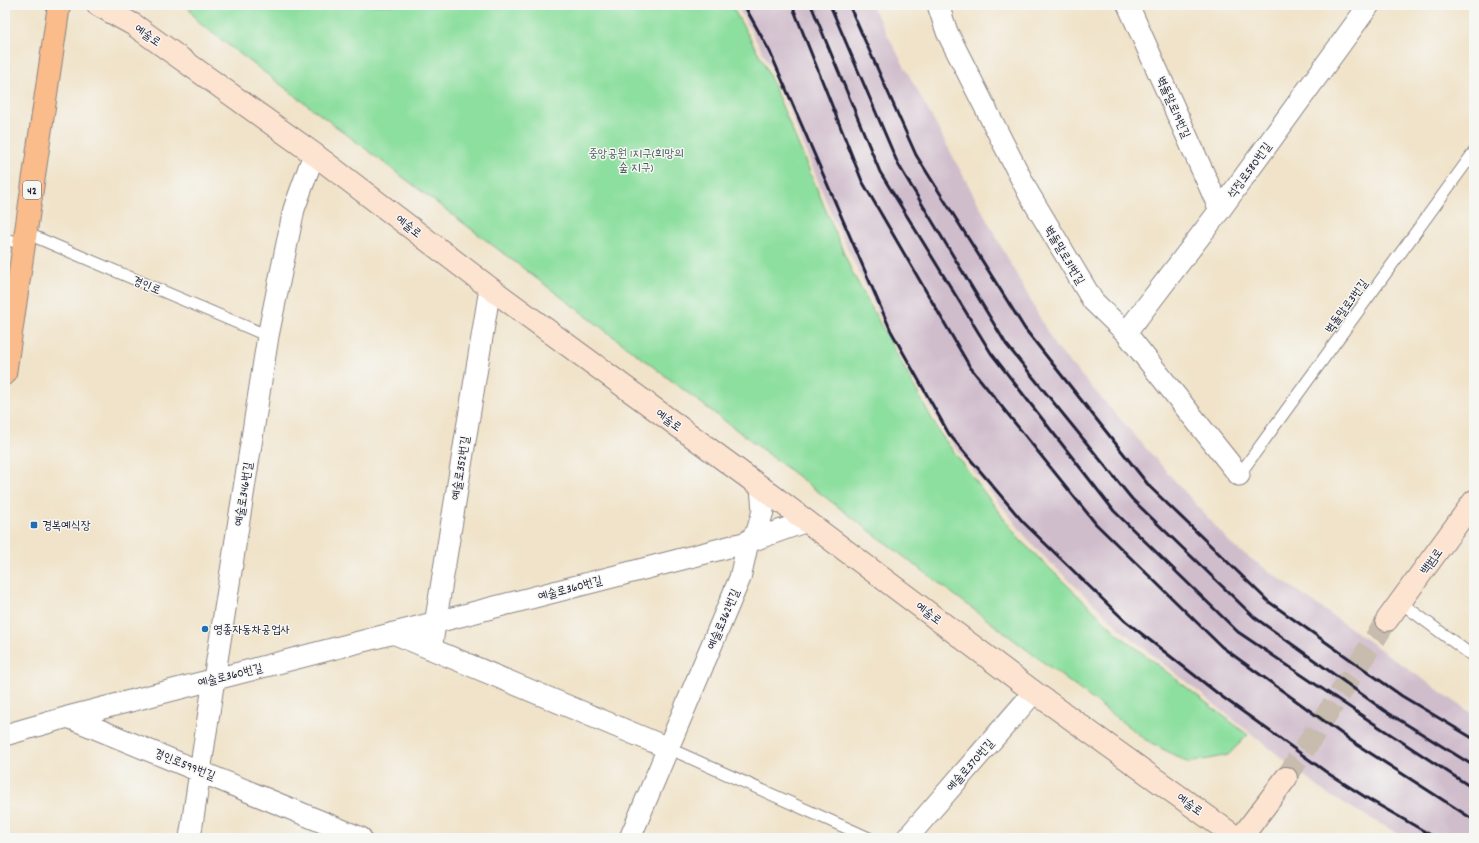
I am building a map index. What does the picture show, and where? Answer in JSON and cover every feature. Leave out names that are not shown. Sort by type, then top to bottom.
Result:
[{"type":"main road","name":"42","points":[[5,374],[19,239],[59,5]]},
{"type":"street","name":"예술로","points":[[98,5],[134,25],[314,154],[490,288],[807,521],[1034,692],[1237,838]]},
{"type":"street","name":"벽돌말로31번길","points":[[938,5],[947,32],[1029,194],[1093,301],[1126,333],[1239,475]]},
{"type":"street","name":"벽돌말로19번길","points":[[1128,5],[1220,210]]},
{"type":"street","name":"석정로580번길","points":[[1126,333],[1220,210],[1369,5]]},
{"type":"street","name":"예술로346번길","points":[[190,838],[268,336],[294,209],[314,154]]},
{"type":"street","name":"예술로352번길","points":[[431,649],[490,288]]},
{"type":"street","name":"예술로362번길","points":[[630,838],[740,578],[748,542],[757,532],[763,511],[761,488]]},
{"type":"street","name":"백범로","points":[[1387,620],[1474,501]]},
{"type":"street","name":"예술로360번길","points":[[68,717],[748,542],[807,521]]},
{"type":"street","points":[[393,633],[668,748]]},
{"type":"street","name":"예술로370번길","points":[[907,838],[1034,692]]},
{"type":"street","points":[[5,735],[68,717]]},
{"type":"street","name":"경인로599번길","points":[[68,717],[200,770],[361,838]]},
{"type":"street","points":[[1241,838],[1286,778]]},
{"type":"lane","name":"벽돌말로3번길","points":[[1239,475],[1474,152]]},
{"type":"lane","name":"경인로","points":[[19,239],[268,336]]},
{"type":"lane","points":[[1400,602],[1474,657]]},
{"type":"lane","points":[[668,748],[869,838]]},
{"type":"shaded area","points":[[737,5],[873,5],[874,10],[1055,346],[1233,546],[1474,715],[1474,838],[1406,838],[1327,794],[1126,634],[1034,547],[950,441],[883,323],[833,218],[776,77]]},
{"type":"green space","name":"중앙공원 1지구(희망의 숲 지구)","points":[[187,5],[731,5],[764,63],[851,270],[939,432],[1020,540],[1119,635],[1248,735],[1228,755],[1189,763],[1146,740],[198,22]]},
{"type":"tunnel","points":[[1286,778],[1387,620]]},
{"type":"railway","points":[[744,5],[770,52],[891,331],[949,434],[1023,522],[1124,620],[1221,696],[1329,774],[1370,800],[1436,838]]},
{"type":"railway","points":[[792,5],[862,181],[970,367],[1096,524],[1222,647],[1353,742],[1474,820]]},
{"type":"railway","points":[[811,5],[880,172],[991,353],[1114,511],[1238,632],[1474,789]]},
{"type":"railway","points":[[830,5],[898,164],[1006,344],[1132,499],[1254,617],[1385,711],[1474,766]]},
{"type":"railway","points":[[849,5],[916,155],[1025,329],[1150,487],[1269,602],[1402,696],[1474,739]]},
{"type":"place","name":"경복예식장","points":[[34,525]]},
{"type":"place","name":"영종자동차공업사","points":[[205,629]]}]
